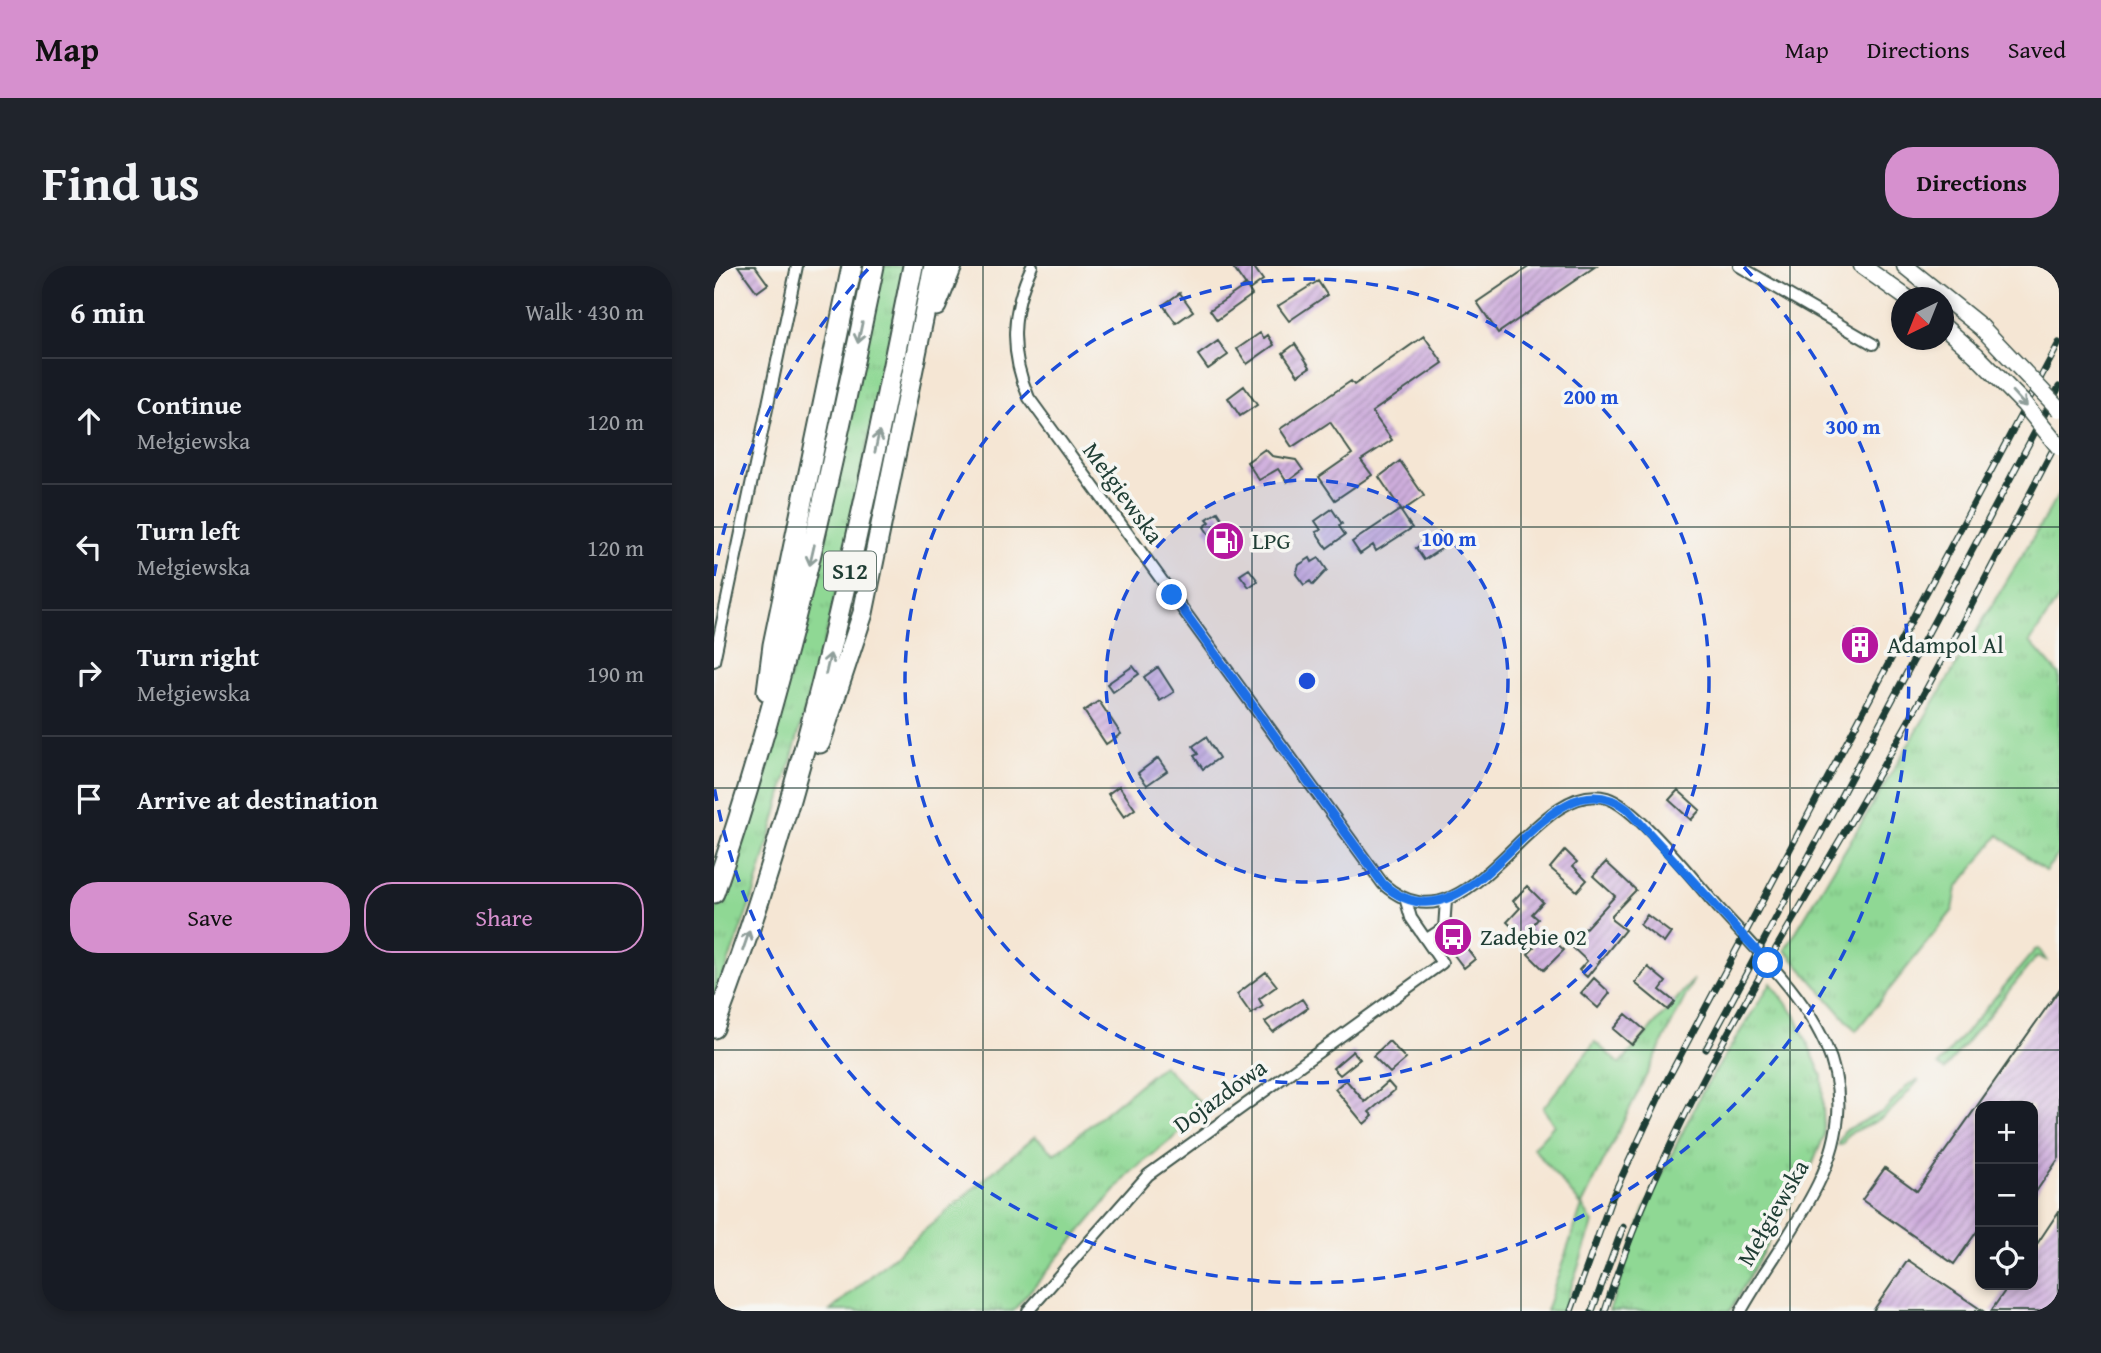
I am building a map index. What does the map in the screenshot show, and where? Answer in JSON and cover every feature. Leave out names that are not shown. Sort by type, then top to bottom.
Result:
[{"type":"highway","points":[[758,758],[773,645],[852,266]]},
{"type":"highway","name":"S12","points":[[714,893],[758,758],[808,573],[874,266]]},
{"type":"highway","name":"S12","points":[[714,1028],[770,871],[803,762],[833,645],[913,266]]},
{"type":"highway","points":[[770,871],[806,786],[863,613],[934,266]]},
{"type":"highway","points":[[907,400],[952,266]]},
{"type":"main road","points":[[1862,266],[1892,287]]},
{"type":"main road","points":[[1905,266],[1981,327],[2059,409]]},
{"type":"main road","points":[[1954,336],[2024,404],[2059,447]]},
{"type":"street","points":[[714,661],[797,266]]},
{"type":"street","name":"Mełgiewska","points":[[1032,266],[1017,308],[1014,347],[1017,367],[1029,398],[1383,884],[1406,901]]},
{"type":"street","points":[[1739,266],[1873,344]]},
{"type":"street","name":"Mełgiewska","points":[[1446,900],[1483,875],[1568,803],[1587,796],[1608,798],[1627,809],[1810,1014],[1827,1044],[1837,1079],[1838,1110],[1832,1145],[1807,1204],[1741,1311]]},
{"type":"street","points":[[1446,900],[1444,928],[1427,939],[1411,918],[1406,901],[1419,904],[1446,900]]},
{"type":"street","name":"Dojazdowa","points":[[1028,1311],[1149,1175],[1442,963],[1427,939]]},
{"type":"green space","points":[[882,266],[905,266],[829,624],[755,891],[714,1001],[714,915],[763,769],[805,623]]},
{"type":"green space","points":[[2059,494],[2059,598],[2030,642],[2059,675],[2059,854],[2045,871],[1999,835],[1957,888],[1953,910],[1856,1031],[1785,950]]},
{"type":"green space","points":[[2039,949],[2046,960],[2037,956],[1944,1070],[1938,1065],[2035,950]]},
{"type":"green space","points":[[1694,979],[1582,1205],[1593,1223],[1563,1311],[1546,1311],[1582,1206],[1533,1148],[1554,1125],[1543,1108],[1595,1042],[1620,1064]]},
{"type":"green space","points":[[1771,983],[1795,1015],[1822,1076],[1824,1136],[1813,1163],[1730,1311],[1609,1311],[1646,1207],[1702,1092]]},
{"type":"green space","points":[[1163,1065],[1208,1110],[1131,1172],[1013,1311],[830,1311],[1035,1136],[1055,1154]]},
{"type":"green space","points":[[1919,1080],[1888,1113],[1848,1134],[1842,1145],[1838,1145],[1844,1131],[1884,1111],[1909,1084]]},
{"type":"building","points":[[738,266],[755,266],[768,284],[757,292]]},
{"type":"building","points":[[1232,266],[1253,266],[1263,280],[1249,290]]},
{"type":"building","points":[[1530,266],[1596,266],[1498,333],[1477,302]]},
{"type":"building","points":[[1318,281],[1327,295],[1289,321],[1278,306]]},
{"type":"building","points":[[1246,285],[1252,295],[1217,320],[1210,310]]},
{"type":"building","points":[[1180,293],[1193,311],[1176,323],[1163,305]]},
{"type":"building","points":[[1260,333],[1264,338],[1268,335],[1274,345],[1247,364],[1237,349]]},
{"type":"building","points":[[1424,336],[1443,363],[1372,412],[1392,440],[1361,460],[1372,475],[1335,500],[1319,477],[1352,454],[1330,422],[1292,447],[1280,429],[1351,381],[1354,385]]},
{"type":"building","points":[[1218,341],[1228,355],[1208,369],[1198,355]]},
{"type":"building","points":[[1295,344],[1310,367],[1298,375],[1283,353]]},
{"type":"building","points":[[1244,386],[1257,405],[1240,416],[1228,398]]},
{"type":"building","points":[[1265,449],[1272,456],[1296,460],[1303,470],[1287,482],[1278,469],[1259,480],[1247,462]]},
{"type":"building","points":[[1400,461],[1424,496],[1402,511],[1379,477]]},
{"type":"building","points":[[1332,509],[1342,524],[1339,526],[1345,535],[1327,548],[1316,532],[1321,530],[1315,521]]},
{"type":"building","points":[[1400,510],[1412,528],[1376,551],[1373,545],[1360,554],[1352,542]]},
{"type":"building","points":[[1218,512],[1236,540],[1220,551],[1204,527],[1210,522],[1207,519]]},
{"type":"building","points":[[1439,533],[1447,545],[1424,560],[1416,548]]},
{"type":"building","points":[[1310,558],[1312,562],[1319,558],[1327,570],[1313,585],[1310,581],[1304,585],[1296,574],[1299,565]]},
{"type":"building","points":[[1249,569],[1258,581],[1249,587],[1240,575]]},
{"type":"building","name":"Adampol Al","points":[[1856,630],[1875,639],[1864,660],[1845,651]]},
{"type":"building","points":[[1133,666],[1139,674],[1113,692],[1107,684]]},
{"type":"building","points":[[1158,667],[1174,692],[1160,701],[1144,677]]},
{"type":"building","points":[[1099,701],[1121,734],[1106,744],[1084,711]]},
{"type":"building","points":[[1206,737],[1219,758],[1203,769],[1194,756],[1198,754],[1193,746]]},
{"type":"building","points":[[1158,758],[1167,771],[1147,785],[1138,773]]},
{"type":"building","points":[[1119,786],[1135,809],[1124,817],[1108,794]]},
{"type":"building","points":[[1678,790],[1700,810],[1691,820],[1669,800]]},
{"type":"building","points":[[1565,850],[1577,862],[1573,866],[1587,880],[1577,891],[1550,868]]},
{"type":"building","points":[[1606,862],[1636,890],[1612,915],[1612,920],[1625,930],[1587,977],[1579,970],[1587,961],[1570,945],[1615,896],[1593,876]]},
{"type":"building","points":[[1527,886],[1543,902],[1532,914],[1538,919],[1532,926],[1550,944],[1553,940],[1564,950],[1544,970],[1528,954],[1534,948],[1507,922],[1520,908],[1513,901]]},
{"type":"building","points":[[1647,915],[1671,933],[1664,943],[1640,925]]},
{"type":"building","points":[[1462,942],[1475,959],[1464,968],[1451,951]]},
{"type":"building","points":[[1648,967],[1666,982],[1660,990],[1675,1002],[1668,1010],[1635,983]]},
{"type":"building","points":[[1266,972],[1277,986],[1259,999],[1263,1006],[1251,1014],[1237,994]]},
{"type":"building","points":[[1594,978],[1610,993],[1598,1008],[1581,993]]},
{"type":"building","points":[[2059,990],[2059,1158],[2038,1189],[2038,1101],[1981,1101]]},
{"type":"building","points":[[1302,999],[1308,1008],[1273,1032],[1265,1022]]},
{"type":"building","points":[[1626,1014],[1645,1030],[1632,1045],[1613,1029]]},
{"type":"building","points":[[1389,1041],[1406,1059],[1390,1073],[1373,1056]]},
{"type":"building","points":[[1353,1051],[1360,1059],[1340,1075],[1333,1068]]},
{"type":"building","points":[[1346,1080],[1365,1102],[1388,1082],[1395,1090],[1369,1112],[1373,1116],[1364,1124],[1335,1089]]},
{"type":"building","points":[[1975,1109],[1975,1234],[1954,1264],[1862,1200],[1885,1168],[1917,1191]]},
{"type":"building","points":[[2059,1211],[2059,1311],[1991,1311],[2006,1290],[2038,1290],[2038,1242]]},
{"type":"building","points":[[1908,1260],[1983,1311],[1873,1311]]},
{"type":"railway","points":[[1571,1311],[1611,1200],[1664,1086],[2059,343]]},
{"type":"railway","points":[[1987,522],[2059,387]]},
{"type":"railway","points":[[1605,1311],[1629,1241],[1658,1173],[1724,1040],[1921,698],[2059,438]]},
{"type":"railway","points":[[1706,1049],[1991,515]]},
{"type":"railway","points":[[1592,1311],[1623,1227]]},
{"type":"place","name":"LPG","points":[[1225,541]]},
{"type":"place","name":"Adampol Al","points":[[1860,645]]},
{"type":"place","name":"Zadębie 02","points":[[1453,937]]},
{"type":"route","points":[[1172,595],[1383,884],[1406,901],[1419,904],[1446,900],[1483,875],[1568,803],[1577,798],[1602,796],[1617,801],[1627,809],[1768,963]]}]
